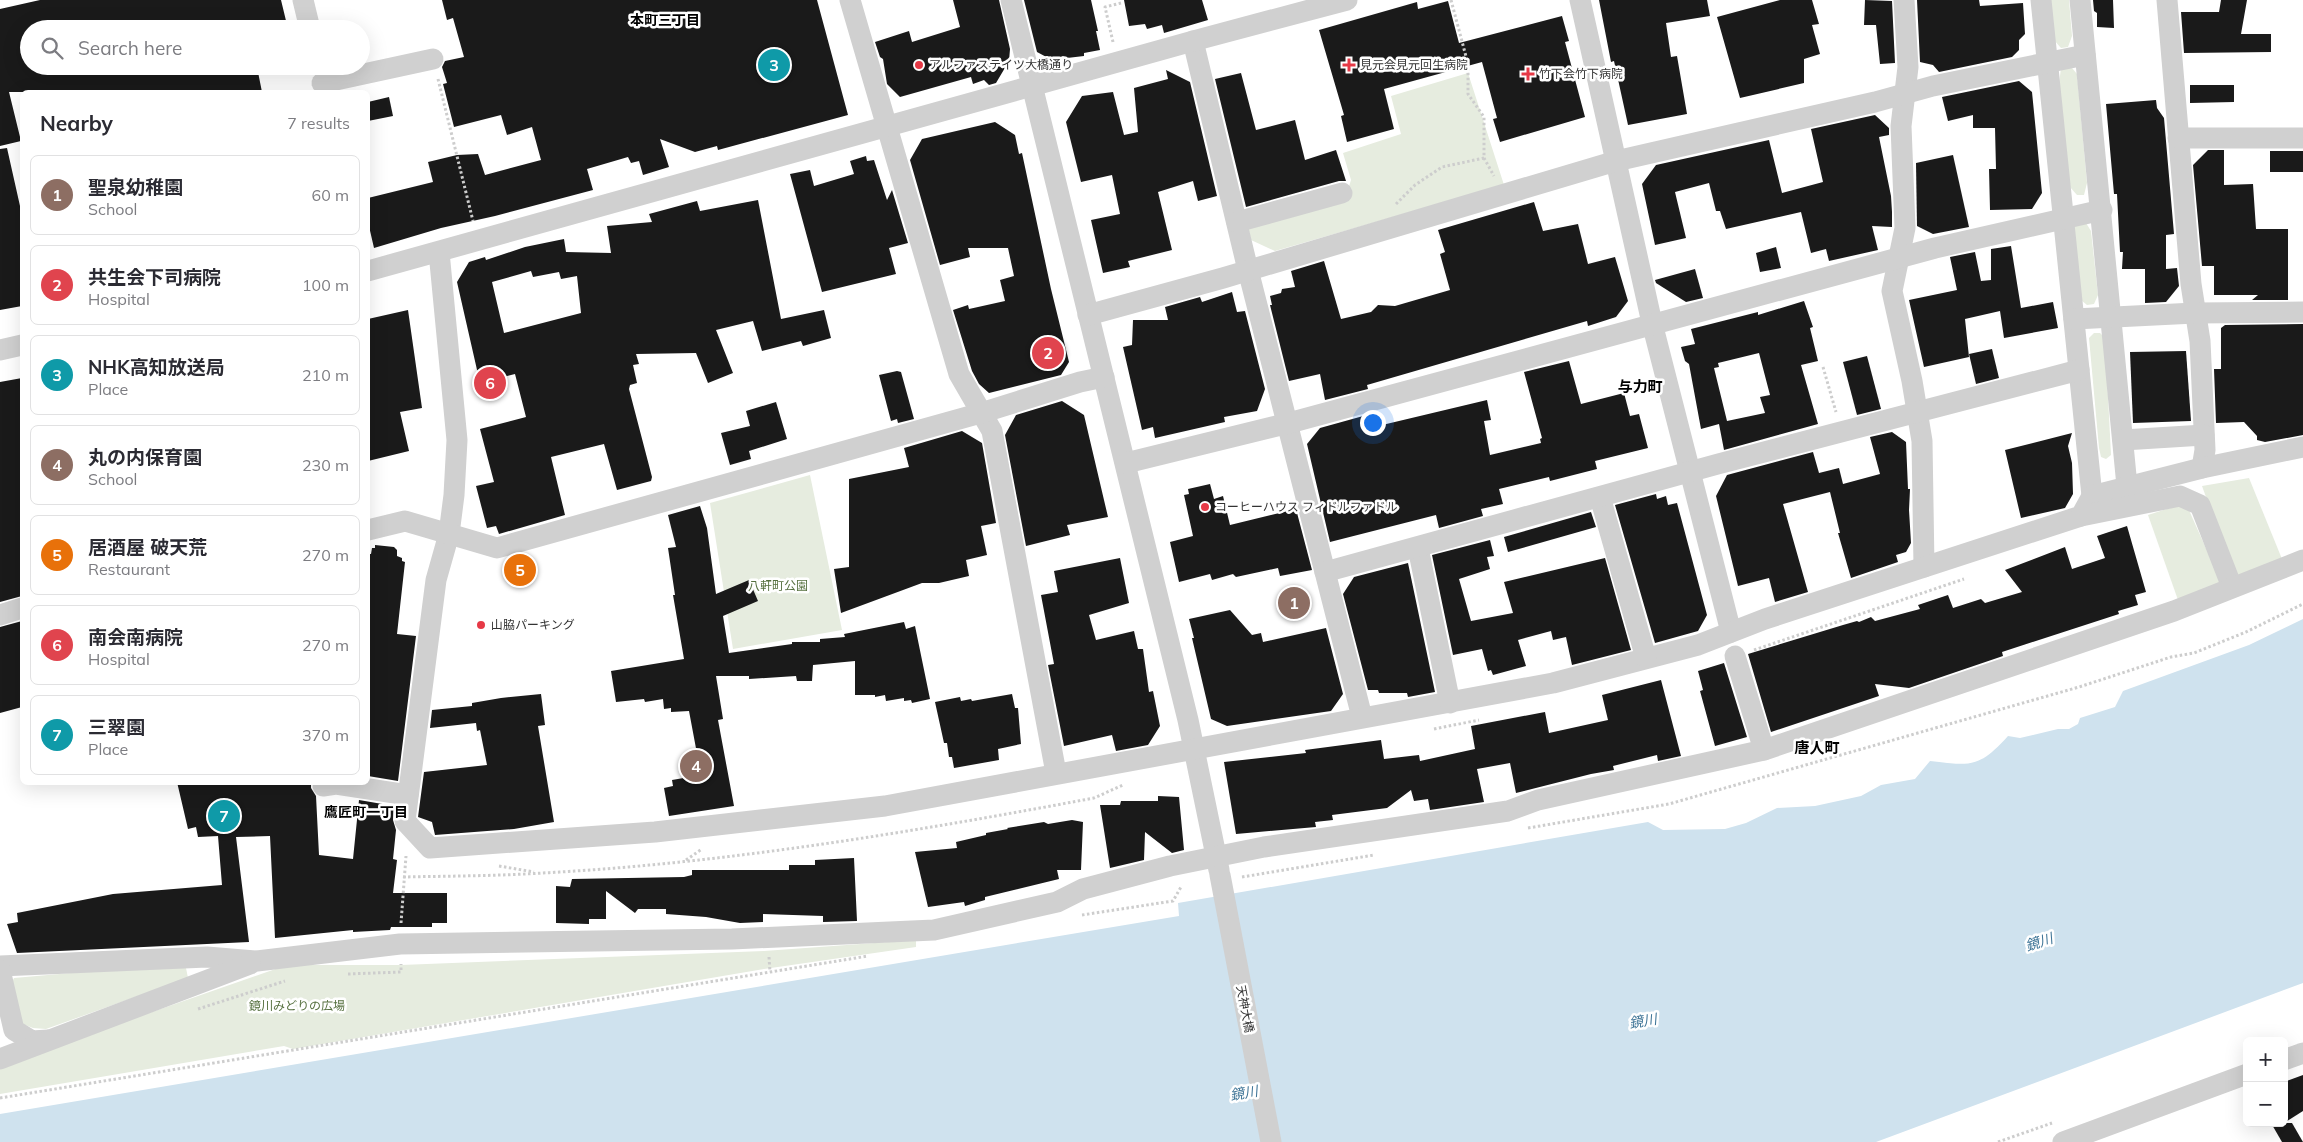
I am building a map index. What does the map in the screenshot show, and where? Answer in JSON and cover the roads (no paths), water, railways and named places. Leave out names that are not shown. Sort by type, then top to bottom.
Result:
[{"type":"street","points":[[303,0],[308,20]]},
{"type":"street","points":[[850,0],[888,127],[924,261],[959,374],[992,431],[1056,773]]},
{"type":"street","name":"天神大橋","points":[[1011,0],[1126,463],[1194,749],[1271,1142]]},
{"type":"street","points":[[370,270],[1034,87],[1193,41],[1298,6],[1347,0]]},
{"type":"street","points":[[1580,0],[1652,323],[1731,632]]},
{"type":"street","points":[[1904,0],[1908,67],[1901,126],[1905,228],[1892,291],[1922,441],[1924,567]]},
{"type":"street","points":[[2041,0],[2092,496],[2080,516]]},
{"type":"street","points":[[2080,0],[2102,210],[2110,318],[2127,486]]},
{"type":"street","points":[[2167,0],[2178,138],[2195,312],[2200,341],[2205,450],[2202,468]]},
{"type":"street","points":[[1193,41],[1248,270],[1289,423],[1362,717]]},
{"type":"street","points":[[1088,315],[1248,270],[1616,161],[1906,94],[1933,86],[2085,55]]},
{"type":"street","points":[[370,71],[433,59]]},
{"type":"street","points":[[321,81],[352,75]]},
{"type":"street","points":[[2178,138],[2303,138]]},
{"type":"street","points":[[1237,222],[1342,193]]},
{"type":"street","points":[[1126,463],[1289,423],[1652,323],[1900,258],[2102,210]]},
{"type":"street","points":[[439,252],[456,440],[454,495],[449,534],[436,580],[405,821],[430,848],[655,832],[885,806],[1362,717],[1450,704],[1553,683],[1698,645],[1731,632],[2080,516],[2180,496],[2193,500],[2200,505],[2210,536],[2232,587]]},
{"type":"street","points":[[2074,319],[2195,312],[2303,312]]},
{"type":"street","points":[[0,350],[20,345]]},
{"type":"street","points":[[1325,572],[1917,411],[2079,370]]},
{"type":"street","points":[[370,530],[405,521],[497,548],[981,413],[1080,382],[1104,377]]},
{"type":"street","points":[[2123,440],[2204,435]]},
{"type":"street","points":[[2092,496],[2202,468],[2303,447]]},
{"type":"street","points":[[1600,497],[1646,658]]},
{"type":"street","points":[[1418,548],[1450,704]]},
{"type":"street","points":[[0,966],[207,957],[257,961],[400,944],[732,939],[934,930],[1057,902],[1083,889],[1170,866],[1218,867],[1264,847],[1508,811],[1538,800],[1764,750],[2165,614],[2303,560]]},
{"type":"street","points":[[0,615],[20,609]]},
{"type":"street","points":[[1735,656],[1764,750]]},
{"type":"street","points":[[340,785],[408,794]]},
{"type":"street","points":[[0,1058],[257,961]]},
{"type":"street","points":[[0,970],[14,1030],[32,1041],[48,1040]]},
{"type":"street","points":[[2288,1059],[2303,1053]]},
{"type":"street","points":[[2063,1142],[2243,1075]]},
{"type":"water","name":"鏡川","points":[[2303,619],[2303,983],[1876,1142],[0,1142],[0,1114],[1179,916],[1178,903],[1648,822],[1663,830],[1725,829],[1746,823],[1777,808],[1815,806],[1861,796],[1881,785],[1915,779],[1930,761],[1955,764],[1974,762],[1989,754],[2008,736],[2020,738],[2058,729],[2069,729],[2078,724],[2080,718],[2115,707],[2123,691],[2249,645]]},
{"type":"place","name":"NHK高知放送局","points":[[774,65]]},
{"type":"place","name":"アルファステイツ大橋通り","points":[[919,65]]},
{"type":"place","name":"見元会見元回生病院","points":[[1349,65]]},
{"type":"place","name":"竹下会竹下病院","points":[[1528,74]]},
{"type":"place","name":"共生会下司病院","points":[[1048,353]]},
{"type":"place","name":"南会南病院","points":[[490,383]]},
{"type":"place","name":"コーヒーハウス フィドルファドル","points":[[1205,507]]},
{"type":"place","name":"居酒屋 破天荒","points":[[520,570]]},
{"type":"place","name":"聖泉幼稚園","points":[[1294,603]]},
{"type":"place","name":"山脇パーキング","points":[[481,625]]},
{"type":"place","name":"丸の内保育園","points":[[696,766]]},
{"type":"place","name":"三翠園","points":[[224,816]]},
{"type":"district","name":"本町三丁目","points":[[665,20]]},
{"type":"district","name":"与力町","points":[[1640,387]]},
{"type":"district","name":"唐人町","points":[[1817,748]]},
{"type":"district","name":"鷹匠町一丁目","points":[[366,812]]},
{"type":"park label","name":"八軒町公園","points":[[778,586]]},
{"type":"park label","name":"鏡川みどりの広場","points":[[297,1006]]}]
